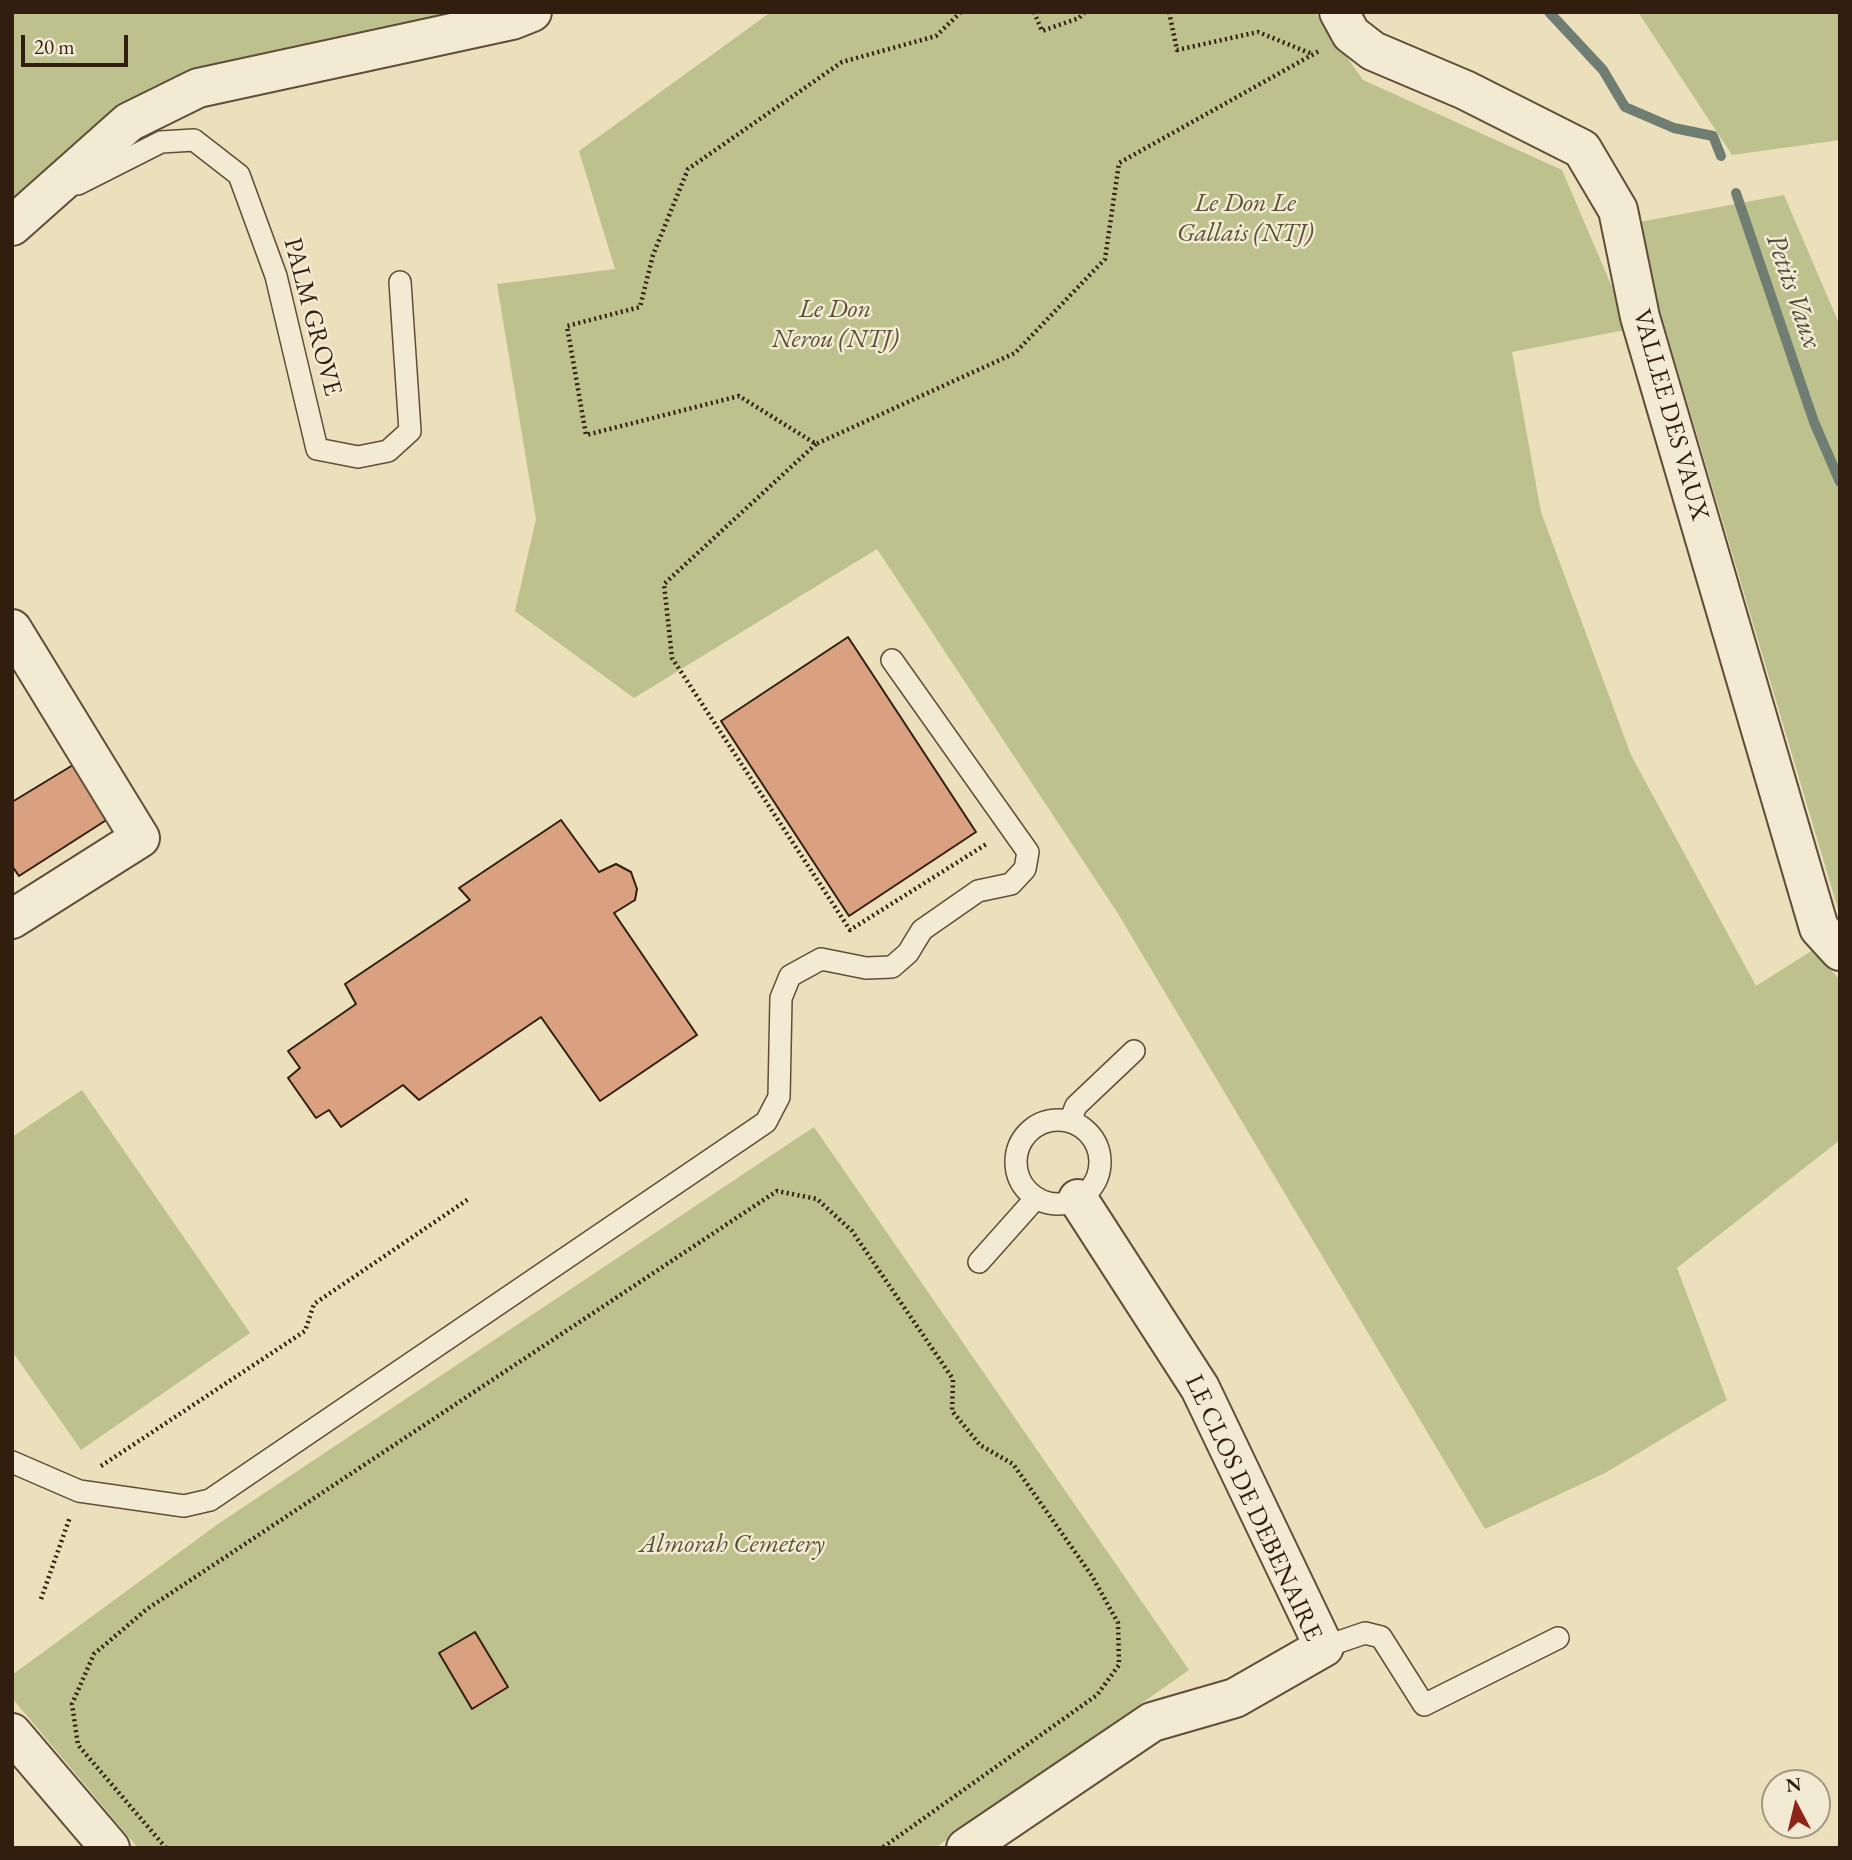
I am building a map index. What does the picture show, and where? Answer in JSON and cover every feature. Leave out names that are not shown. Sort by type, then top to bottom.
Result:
[{"type":"street","points":[[12,226],[129,122],[198,88],[512,20],[532,12]]},
{"type":"street","name":"VALLEE DES VAUX","points":[[1345,23],[1373,51],[1465,90],[1582,149],[1618,210],[1640,317],[1819,928],[1840,951]]},
{"type":"street","points":[[12,629],[140,838],[12,919]]},
{"type":"street","name":"LE CLOS DE DEBENAIRE","points":[[967,1848],[1152,1722],[1236,1698],[1324,1647],[1200,1388],[1078,1199]]},
{"type":"street","points":[[12,1733],[110,1848]]},
{"type":"lane","name":"PALM GROVE","points":[[41,202],[161,142],[194,140],[239,175],[276,276],[317,449],[358,457],[388,451],[410,431],[400,282]]},
{"type":"lane","points":[[12,1462],[79,1491],[184,1506],[210,1500],[766,1122],[779,1097],[781,998],[790,976],[821,959],[866,968],[892,967],[908,953],[922,929],[978,891],[1011,884],[1025,869],[1028,852],[892,660]]},
{"type":"lane","points":[[1070,1121],[1076,1106],[1134,1051]]},
{"type":"lane","points":[[1048,1121],[1070,1121],[1087,1131],[1096,1143],[1101,1157],[1098,1178],[1090,1190],[1078,1199],[1066,1203],[1052,1203],[1036,1198],[1020,1179],[1017,1168],[1021,1141],[1031,1130],[1048,1121]]},
{"type":"lane","points":[[979,1262],[1036,1198]]},
{"type":"lane","points":[[1324,1647],[1365,1633],[1381,1637],[1424,1705],[1559,1638]]},
{"type":"path","points":[[816,444],[739,396],[586,435],[567,326],[640,307],[653,255],[688,169],[842,62],[936,36],[961,12]]},
{"type":"path","points":[[1034,12],[1042,31],[1079,18],[1085,12]]},
{"type":"path","points":[[1169,12],[1177,50],[1258,32],[1312,54]]},
{"type":"path","points":[[996,838],[850,930],[672,658],[664,584],[816,444],[1015,353],[1105,259],[1119,163],[1312,54],[1345,23]]},
{"type":"path","points":[[166,1848],[78,1745],[72,1704],[94,1654],[147,1609],[777,1191],[817,1199],[852,1231],[953,1379],[952,1411],[980,1444],[1013,1464],[1092,1576],[1118,1623],[1119,1665],[1097,1695],[882,1848]]},
{"type":"path","points":[[41,1599],[79,1491],[99,1467],[305,1331],[314,1304],[470,1198]]},
{"type":"green space","points":[[12,12],[485,12],[204,73],[12,203]]},
{"type":"green space","points":[[771,12],[1315,12],[1363,80],[1562,170],[1630,329],[1512,352],[1541,512],[1631,755],[1756,986],[1813,950],[1840,980],[1840,1140],[1677,1268],[1727,1400],[1605,1473],[1485,1529],[1117,912],[877,549],[634,698],[515,611],[536,519],[497,284],[615,269],[579,151]]},
{"type":"green space","points":[[1638,12],[1840,12],[1840,140],[1732,155]]},
{"type":"green space","points":[[1784,195],[1840,326],[1840,916],[1634,223]]},
{"type":"green space","points":[[82,1090],[250,1333],[81,1450],[12,1351],[12,1137]]},
{"type":"green space","name":"Almorah Cemetery","points":[[814,1127],[1189,1670],[935,1848],[138,1848],[12,1698],[12,1675],[218,1524]]},
{"type":"building","points":[[848,637],[976,832],[849,916],[721,721]]},
{"type":"building","points":[[73,765],[108,819],[19,876],[12,866],[12,802]]},
{"type":"building","points":[[561,820],[599,872],[616,864],[631,872],[637,889],[635,900],[614,913],[697,1035],[600,1101],[541,1017],[419,1100],[403,1085],[341,1127],[329,1110],[316,1118],[288,1078],[300,1068],[288,1051],[356,1004],[345,984],[470,900],[459,888]]},
{"type":"building","points":[[475,1632],[508,1687],[472,1709],[439,1653]]},
{"type":"waterway","name":"Petits Vaux","points":[[1549,12],[1603,70],[1625,107],[1674,128],[1713,136],[1721,156]]},
{"type":"waterway","name":"Petits Vaux","points":[[1736,193],[1814,422],[1840,482]]},
{"type":"park label","name":"Le Don Le Gallais (NTJ)","points":[[1245,218]]},
{"type":"park label","name":"Le Don Nerou (NTJ)","points":[[835,325]]}]
